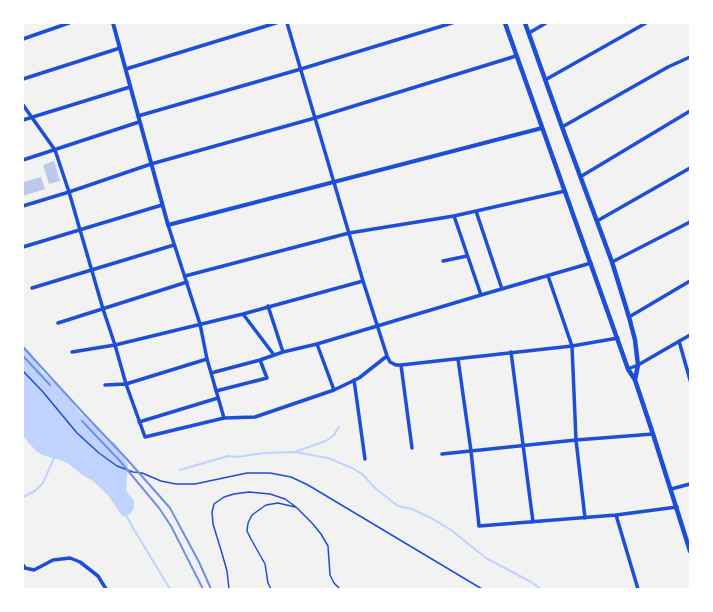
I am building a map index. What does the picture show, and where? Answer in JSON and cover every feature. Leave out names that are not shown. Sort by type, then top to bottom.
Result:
[{"type":"main road","points":[[505,23],[628,369],[634,380],[653,434],[690,551]]},
{"type":"main road","points":[[525,23],[612,262],[629,317],[638,365],[634,380]]},
{"type":"street","points":[[23,39],[69,23]]},
{"type":"street","points":[[113,23],[162,205],[200,324],[207,359],[224,418]]},
{"type":"street","points":[[126,69],[276,23]]},
{"type":"street","points":[[287,23],[363,281],[390,362],[400,365],[458,359],[572,346],[618,338]]},
{"type":"street","points":[[138,116],[301,69],[452,23]]},
{"type":"street","points":[[529,33],[546,23]]},
{"type":"street","points":[[545,80],[646,23]]},
{"type":"street","points":[[23,79],[120,48]]},
{"type":"street","points":[[23,206],[151,164],[316,118],[516,56]]},
{"type":"street","points":[[562,127],[690,56]]},
{"type":"street","points":[[23,120],[130,87]]},
{"type":"street","points":[[23,105],[55,150],[69,192],[126,384],[145,437],[224,418],[255,417],[334,390],[359,378],[387,356]]},
{"type":"street","points":[[580,177],[690,111]]},
{"type":"street","points":[[23,160],[139,122]]},
{"type":"street","points":[[168,225],[542,128]]},
{"type":"street","points":[[597,221],[690,168]]},
{"type":"street","points":[[185,276],[349,233],[454,216],[565,191]]},
{"type":"street","points":[[23,247],[162,205]]},
{"type":"street","points":[[476,211],[502,289]]},
{"type":"street","points":[[454,216],[481,295]]},
{"type":"street","points":[[612,262],[690,222]]},
{"type":"street","points":[[32,288],[174,245]]},
{"type":"street","points":[[443,261],[467,256]]},
{"type":"street","points":[[211,373],[260,360],[283,352],[318,344],[591,263]]},
{"type":"street","points":[[548,276],[572,346],[576,440],[585,518]]},
{"type":"street","points":[[72,352],[115,344],[244,314],[268,306],[363,281]]},
{"type":"street","points":[[629,317],[690,281]]},
{"type":"street","points":[[58,323],[187,282]]},
{"type":"street","points":[[268,306],[283,352]]},
{"type":"street","points":[[244,314],[274,355]]},
{"type":"street","points":[[628,369],[638,365],[690,335]]},
{"type":"street","points":[[679,342],[690,380]]},
{"type":"street","points":[[318,344],[334,390]]},
{"type":"street","points":[[511,352],[533,522]]},
{"type":"street","points":[[105,384],[126,384],[207,359]]},
{"type":"street","points":[[458,359],[471,451],[479,526],[585,518],[676,507]]},
{"type":"street","points":[[216,391],[267,378],[260,360]]},
{"type":"street","points":[[400,365],[412,448]]},
{"type":"street","points":[[354,380],[364,460]]},
{"type":"street","points":[[139,422],[218,398]]},
{"type":"street","points":[[442,454],[576,440],[653,434]]},
{"type":"street","points":[[671,489],[690,484]]},
{"type":"street","points":[[616,515],[638,589]]},
{"type":"street","points":[[23,565],[25,568],[34,570],[53,560],[70,558],[80,562],[98,576],[106,589]]},
{"type":"lane","points":[[23,371],[44,392],[78,433],[117,466],[133,472],[142,473],[161,481],[176,484],[195,484],[247,473],[270,473],[291,477],[308,485],[482,589]]},
{"type":"path","points":[[229,589],[227,571],[212,518],[213,508],[217,501],[224,496],[250,492],[264,493],[280,497],[296,507],[312,523],[327,543],[329,550],[330,575],[334,583],[340,589]]},
{"type":"path","points":[[271,589],[268,584],[265,564],[247,531],[248,523],[252,515],[266,505],[278,503],[296,507]]},
{"type":"water","points":[[23,345],[32,354],[42,372],[63,390],[80,413],[97,428],[106,439],[115,443],[120,450],[128,465],[126,490],[134,501],[134,508],[131,513],[123,517],[107,494],[93,481],[81,474],[69,464],[42,455],[36,451],[23,436]]},
{"type":"building","points":[[54,161],[60,181],[49,184],[43,165]]},
{"type":"building","points":[[41,177],[45,189],[23,196],[23,182]]},
{"type":"waterway","points":[[297,451],[326,441],[333,436],[339,427]]},
{"type":"waterway","points":[[180,470],[228,456],[237,457],[264,453],[295,452],[328,458],[362,474],[376,489],[398,506],[412,509],[431,518],[451,530],[486,558],[541,589]]},
{"type":"waterway","points":[[23,497],[35,491],[43,483],[55,456]]},
{"type":"waterway","points":[[125,513],[170,589]]},
{"type":"railway","points":[[23,347],[170,508],[199,562],[211,589]]},
{"type":"railway","points":[[23,356],[50,385]]},
{"type":"railway","points":[[82,421],[120,461],[159,508],[171,526],[203,589]]}]
